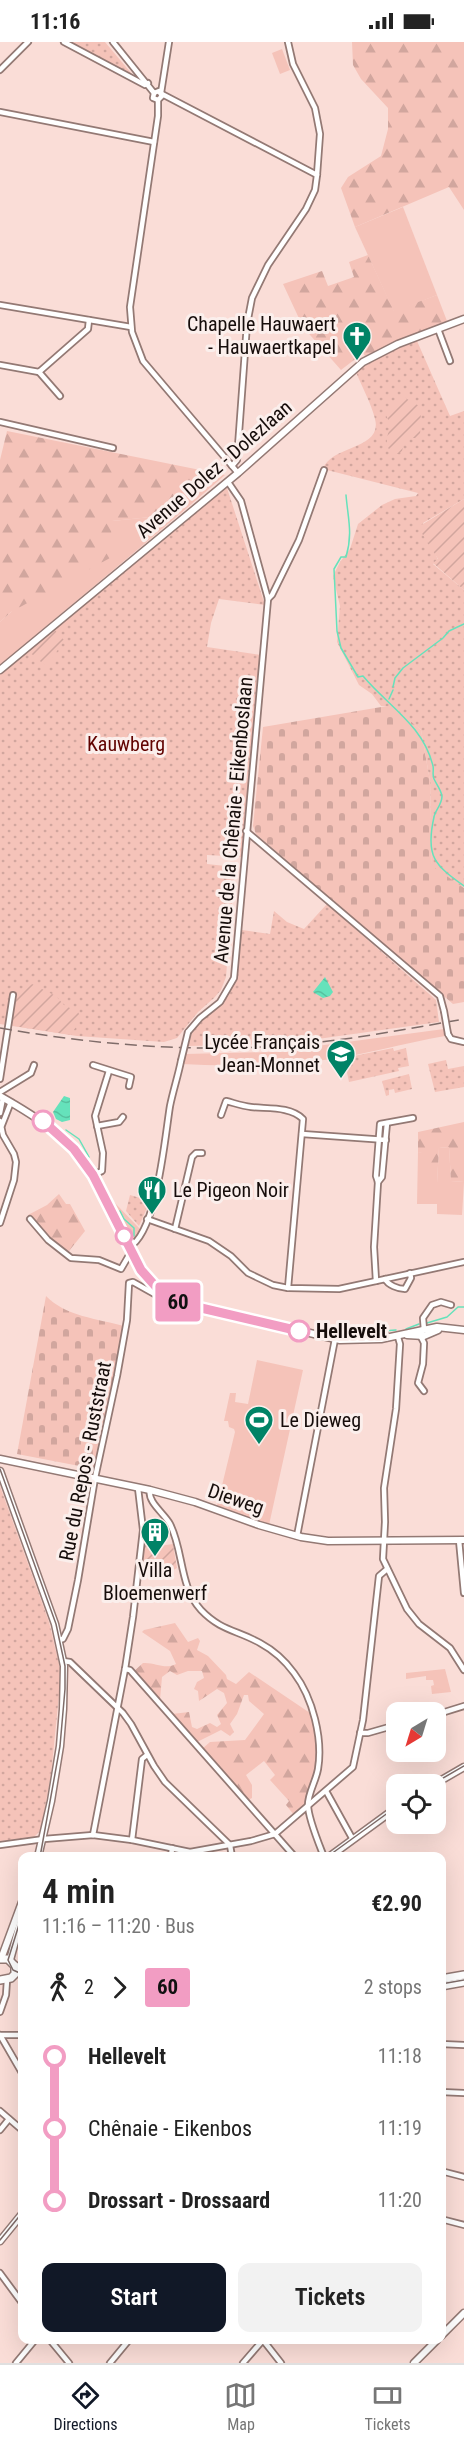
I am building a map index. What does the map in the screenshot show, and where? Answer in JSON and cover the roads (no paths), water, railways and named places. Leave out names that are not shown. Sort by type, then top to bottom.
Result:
[{"type":"main road","points":[[1,1959],[10,1960],[18,1967]]},
{"type":"main road","points":[[6,1979],[18,1970]]},
{"type":"main road","points":[[446,1978],[464,1975]]},
{"type":"main road","points":[[446,1985],[464,1982]]},
{"type":"street","points":[[0,70],[28,42]]},
{"type":"street","points":[[64,42],[148,84]]},
{"type":"street","points":[[113,42],[159,95],[171,98],[317,175]]},
{"type":"street","points":[[169,42],[164,83],[159,95],[130,307],[131,327],[137,349],[151,372],[238,473]]},
{"type":"street","points":[[232,466],[237,460],[252,298],[268,265],[306,208],[315,190],[317,175],[320,134],[315,108],[293,64],[288,42]]},
{"type":"street","points":[[0,112],[154,142]]},
{"type":"street","points":[[0,304],[131,327]]},
{"type":"street","name":"Avenue Dolez - Dolezlaan","points":[[0,670],[228,482],[363,362],[381,352],[464,319]]},
{"type":"street","points":[[39,372],[88,329],[89,320]]},
{"type":"street","points":[[438,329],[450,361]]},
{"type":"street","points":[[0,365],[39,372],[60,396]]},
{"type":"street","points":[[0,422],[113,448]]},
{"type":"street","points":[[268,599],[298,540],[324,470]]},
{"type":"street","name":"Avenue de la Chênaie - Eikenboslaan","points":[[129,1247],[135,1243],[147,1219],[158,1188],[171,1105],[188,1032],[200,1018],[220,1002],[234,978],[268,599],[241,501],[228,482]]},
{"type":"street","points":[[246,831],[440,996],[448,1035],[452,1039],[464,1042]]},
{"type":"street","points":[[0,1079],[13,995]]},
{"type":"street","points":[[1,1095],[31,1073],[34,1065]]},
{"type":"street","points":[[93,1065],[131,1077]]},
{"type":"street","points":[[129,1086],[133,1069]]},
{"type":"street","points":[[93,1175],[102,1171],[103,1153],[95,1116],[109,1071]]},
{"type":"street","points":[[1,1095],[43,1121],[74,1149],[93,1175],[145,1275],[162,1293],[180,1303],[335,1339],[366,1341],[442,1328],[464,1330]]},
{"type":"street","points":[[0,1113],[1,1095]]},
{"type":"street","points":[[221,1115],[226,1101],[248,1107],[280,1110],[303,1119],[288,1288]]},
{"type":"street","points":[[0,1223],[14,1180],[16,1162],[1,1125],[11,1102]]},
{"type":"street","points":[[98,1126],[118,1122],[123,1117]]},
{"type":"street","points":[[376,1281],[374,1247],[380,1124],[413,1118]]},
{"type":"street","points":[[378,1182],[382,1177],[387,1122]]},
{"type":"street","points":[[303,1134],[386,1140]]},
{"type":"street","points":[[175,1229],[192,1157],[196,1153],[202,1153]]},
{"type":"street","points":[[0,1201],[7,1203]]},
{"type":"street","points":[[30,1219],[48,1240],[71,1258],[99,1260],[121,1269],[128,1257],[133,1254]]},
{"type":"street","points":[[147,1219],[209,1241],[231,1256],[248,1273],[273,1285],[288,1288],[339,1289],[464,1262]]},
{"type":"street","points":[[458,1264],[462,1269]]},
{"type":"street","points":[[385,1279],[400,1289],[405,1289],[411,1278],[410,1273]]},
{"type":"street","name":"Rue du Repos - Ruststraat","points":[[59,1640],[63,1639],[68,1629],[78,1581],[95,1478],[125,1331],[129,1282],[158,1296],[162,1293]]},
{"type":"street","points":[[424,1391],[418,1383],[423,1364],[423,1318],[432,1305],[441,1302],[451,1305]]},
{"type":"street","points":[[424,1332],[424,1342]]},
{"type":"street","points":[[401,1336],[396,1409],[384,1488],[383,1559],[386,1570],[407,1610],[419,1624],[450,1648],[464,1670]]},
{"type":"street","points":[[297,1536],[335,1339]]},
{"type":"street","name":"Dieweg","points":[[0,1459],[150,1490],[205,1505],[297,1536],[328,1541],[461,1540]]},
{"type":"street","points":[[0,1471],[59,1640],[64,1663],[60,1746],[40,1852]]},
{"type":"street","points":[[93,1835],[125,1669],[142,1530],[138,1488]]},
{"type":"street","points":[[150,1490],[150,1498],[170,1523],[177,1542],[188,1590],[200,1608],[216,1623],[231,1632],[259,1642],[270,1649],[295,1674],[304,1689],[312,1710],[319,1756],[308,1807],[322,1852]]},
{"type":"street","points":[[461,1540],[464,1593]]},
{"type":"street","points":[[0,1845],[93,1835],[180,1850],[203,1851],[275,1834],[353,1767],[360,1733],[380,1576],[386,1570]]},
{"type":"street","points":[[64,1663],[73,1665],[117,1707],[131,1724],[147,1755],[165,1782],[230,1845],[231,1852]]},
{"type":"street","points":[[125,1669],[130,1670],[161,1704],[291,1852]]},
{"type":"street","points":[[446,1712],[464,1706]]},
{"type":"street","points":[[360,1733],[386,1728]]},
{"type":"street","points":[[132,1840],[142,1759],[147,1755]]},
{"type":"street","points":[[446,1777],[464,1767]]},
{"type":"street","points":[[326,1791],[352,1838]]},
{"type":"street","points":[[335,1852],[386,1815]]},
{"type":"street","points":[[172,1848],[172,1852]]},
{"type":"street","points":[[1,1959],[3,1947],[18,1911]]},
{"type":"street","points":[[10,1960],[18,1938]]},
{"type":"street","points":[[0,2012],[6,1995],[6,1979]]},
{"type":"street","points":[[0,2035],[18,2035]]},
{"type":"street","points":[[0,2035],[18,2066]]},
{"type":"street","points":[[446,2044],[464,2045]]},
{"type":"street","points":[[446,2092],[464,2093]]},
{"type":"street","points":[[0,2111],[18,2127]]},
{"type":"street","points":[[0,2130],[9,2119]]},
{"type":"street","points":[[446,2172],[464,2177]]},
{"type":"street","points":[[0,2241],[18,2219]]},
{"type":"street","points":[[446,2220],[464,2225]]},
{"type":"street","points":[[0,2273],[18,2298]]},
{"type":"street","points":[[446,2331],[464,2313]]},
{"type":"street","points":[[16,2363],[32,2344]]},
{"type":"street","points":[[53,2344],[69,2363]]},
{"type":"street","points":[[110,2363],[126,2344]]},
{"type":"street","points":[[243,2363],[260,2344]]},
{"type":"street","points":[[266,2344],[281,2363]]},
{"type":"street","points":[[414,2363],[433,2344]]},
{"type":"water","points":[[325,977],[333,992],[330,996],[323,998],[313,992]]},
{"type":"water","points":[[64,1096],[70,1098],[70,1120],[62,1122],[56,1119],[53,1112]]},
{"type":"waterway","points":[[346,495],[349,526],[348,548],[346,557],[341,557],[334,569],[337,631],[341,648],[358,677],[363,676],[404,717],[428,752],[433,766],[433,777],[442,796],[434,817],[432,851],[439,865],[464,886]]},
{"type":"waterway","points":[[393,687],[395,678],[403,668],[449,631],[464,624]]},
{"type":"waterway","points":[[389,699],[393,690]]},
{"type":"waterway","points":[[66,1130],[79,1139],[89,1157]]},
{"type":"waterway","points":[[120,1211],[124,1219],[134,1228],[134,1236]]},
{"type":"waterway","points":[[427,1323],[447,1317],[458,1307],[464,1307]]},
{"type":"waterway","points":[[406,1329],[419,1324]]},
{"type":"waterway","points":[[300,1326],[306,1327]]},
{"type":"waterway","points":[[382,1331],[396,1330]]},
{"type":"waterway","points":[[365,1335],[368,1332],[374,1334],[380,1332]]},
{"type":"tram line","points":[[0,1469],[56,1624],[65,1666],[60,1746],[41,1852]]},
{"type":"tram line","points":[[446,1776],[464,1766]]},
{"type":"tram line","points":[[334,1852],[386,1814]]},
{"type":"tram line","points":[[18,1928],[8,1960],[13,1970],[18,1972]]},
{"type":"tram line","points":[[446,1983],[464,1980]]},
{"type":"tram line","points":[[0,2240],[18,2218]]},
{"type":"railway","points":[[0,1028],[109,1043],[219,1048],[314,1043],[464,1019]]},
{"type":"place","name":"Chapelle Hauwaert - Hauwaertkapel","points":[[357,362]]},
{"type":"place","name":"Lycée Français Jean-Monnet","points":[[341,1080]]},
{"type":"place","name":"Le Pigeon Noir","points":[[152,1216]]},
{"type":"place","name":"Hellevelt","points":[[299,1331]]},
{"type":"place","name":"Le Dieweg","points":[[259,1446]]},
{"type":"place","name":"Villa Bloemenwerf","points":[[155,1558]]},
{"type":"park label","name":"Kauwberg","points":[[126,744]]}]
